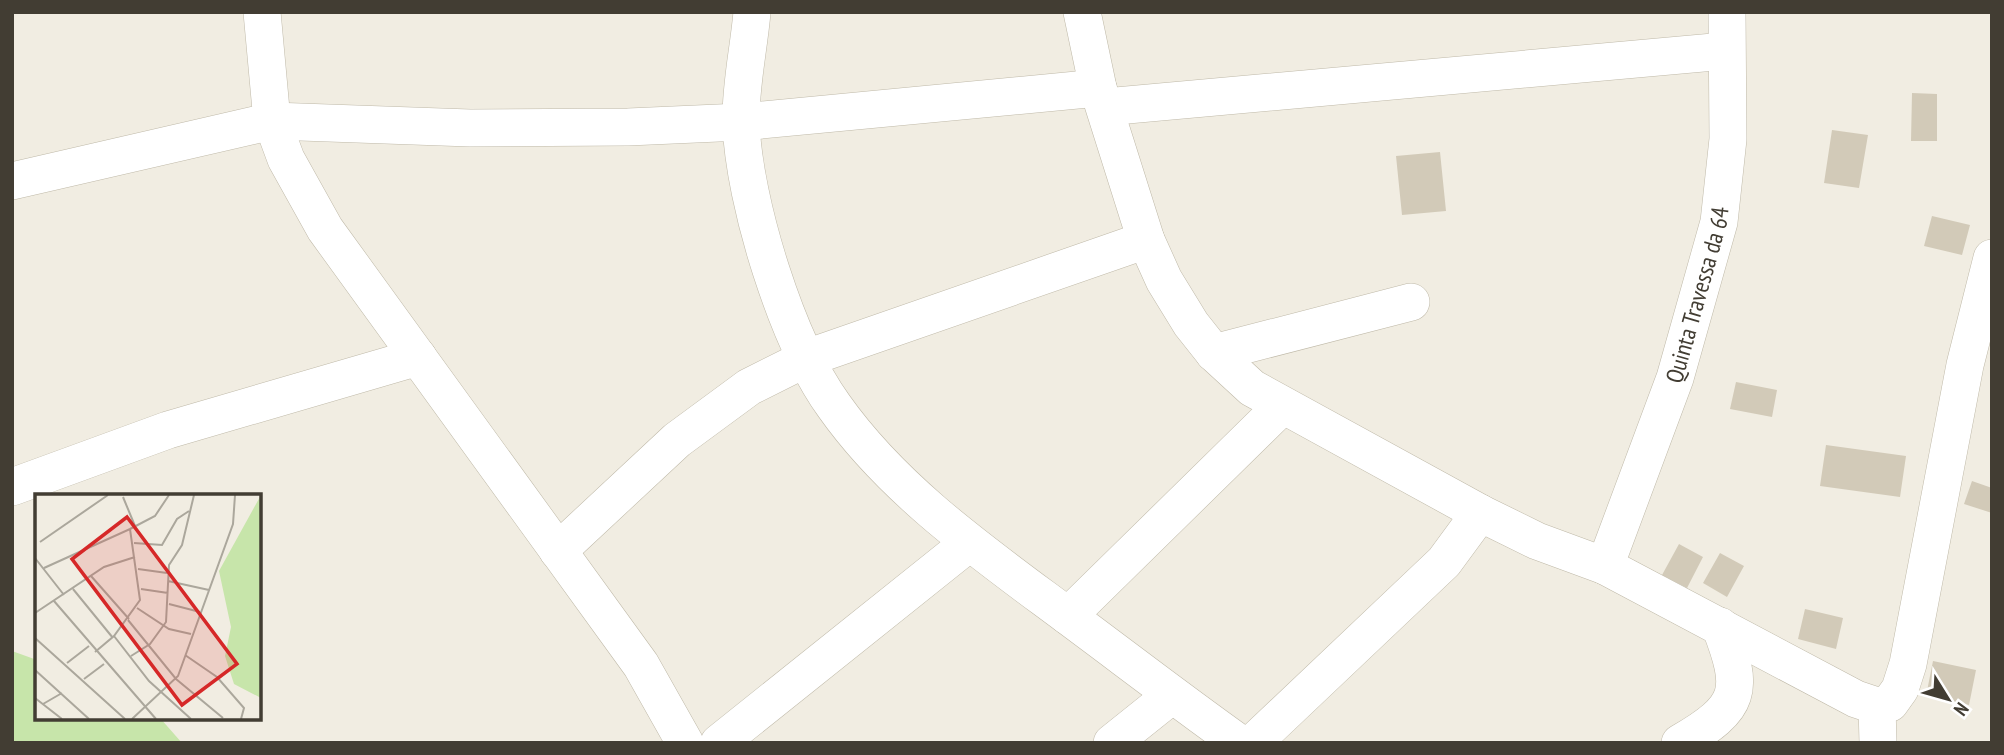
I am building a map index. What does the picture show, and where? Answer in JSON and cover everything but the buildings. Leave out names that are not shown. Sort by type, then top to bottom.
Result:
[{"type":"street","points":[[262,12],[272,121],[286,159],[325,229],[641,665],[685,743]]},
{"type":"street","points":[[752,12],[741,122],[749,184],[768,264],[807,358],[833,406],[881,463],[970,543],[1238,743]]},
{"type":"street","points":[[1082,12],[1102,97],[1146,240],[1164,280],[1191,324],[1214,353],[1252,388],[1480,513],[1537,541],[1605,566],[1856,699],[1877,706],[1890,703],[1900,689],[1908,664],[1965,365],[1992,258]]},
{"type":"street","name":"Quinta Travessa da 64","points":[[1605,566],[1675,378],[1719,222],[1728,139],[1725,51],[1727,12]]},
{"type":"street","points":[[12,181],[272,121],[470,128],[628,127],[741,122],[1725,51]]},
{"type":"street","points":[[558,551],[677,440],[749,387],[807,358],[1146,240]]},
{"type":"street","points":[[1214,353],[1411,302]]},
{"type":"street","points":[[12,486],[168,430],[418,357]]},
{"type":"street","points":[[1068,616],[1282,406]]},
{"type":"street","points":[[1253,743],[1444,562],[1480,513]]},
{"type":"street","points":[[719,743],[970,543]]},
{"type":"street","points":[[1680,743],[1715,719],[1730,702],[1736,688],[1737,672],[1720,626]]},
{"type":"street","points":[[1112,743],[1172,695]]},
{"type":"street","points":[[1877,706],[1878,743]]},
{"type":"green space","points":[[12,651],[35,659],[35,720],[162,720],[182,743],[12,743]]}]
